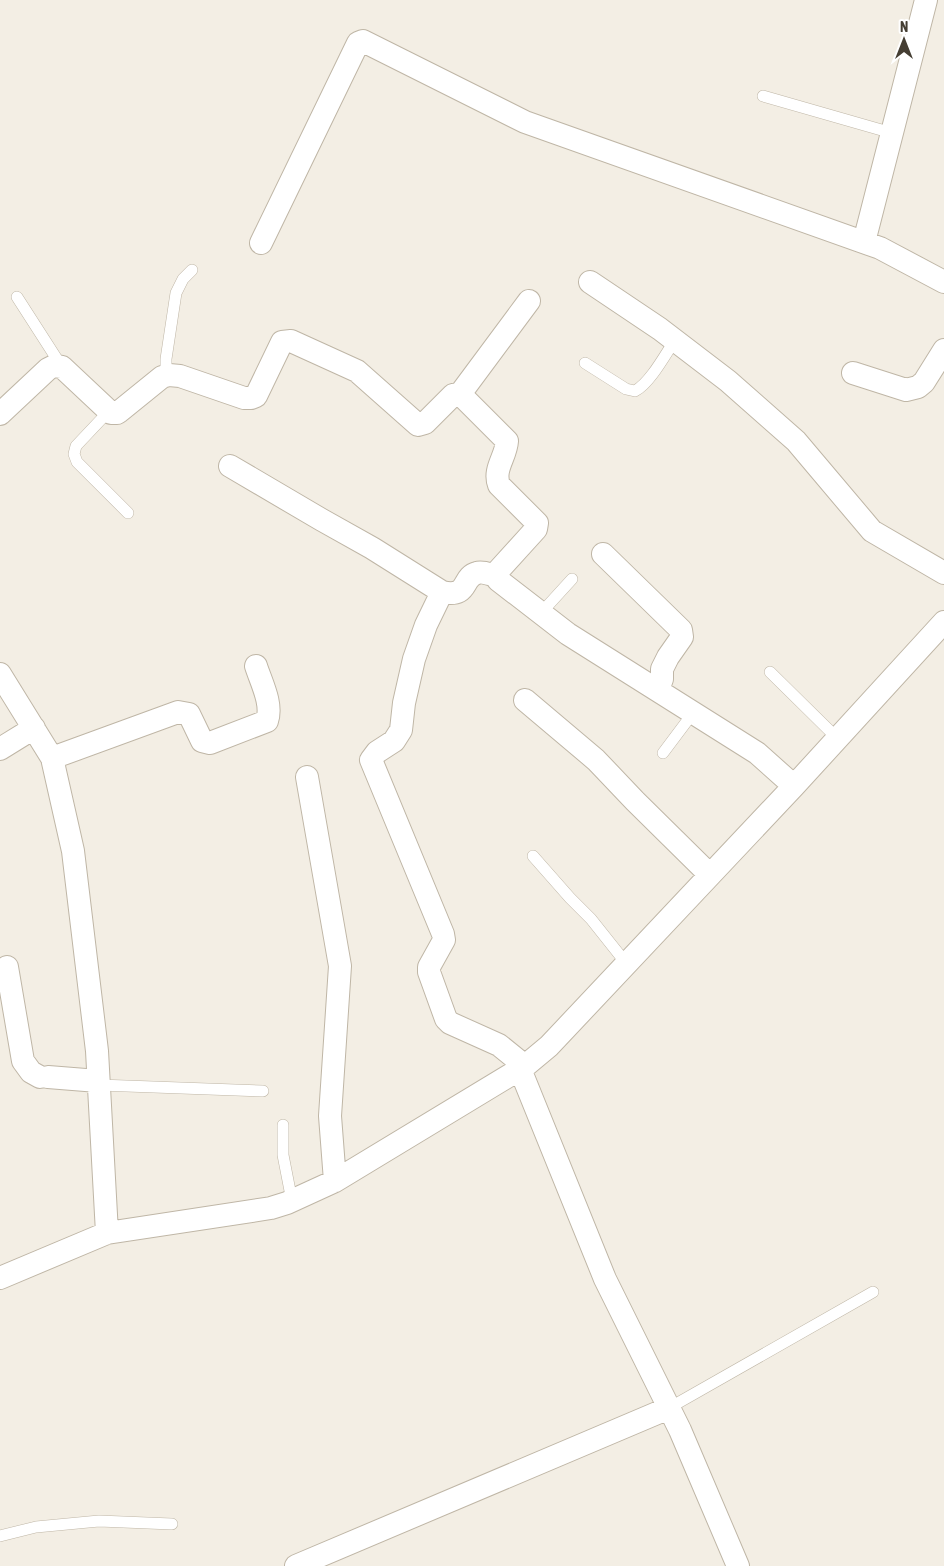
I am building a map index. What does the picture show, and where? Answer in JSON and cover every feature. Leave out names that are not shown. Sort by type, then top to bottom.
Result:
[{"type":"street","points":[[864,242],[926,0]]},
{"type":"street","points":[[261,243],[358,43],[363,40],[525,122],[864,242],[895,255],[944,282]]},
{"type":"street","points":[[590,282],[675,340],[728,381],[796,441],[872,531],[944,573]]},
{"type":"street","points":[[0,414],[48,369],[54,366],[62,367],[109,411],[114,413],[120,411],[162,377],[166,376],[180,376],[244,398],[251,398],[256,396],[282,342],[290,340],[357,371],[418,425],[425,424],[453,395],[460,394],[529,302]]},
{"type":"street","points":[[853,373],[906,390],[918,387],[924,382],[944,350]]},
{"type":"street","points":[[460,394],[507,441],[507,446],[497,472],[499,485],[537,523],[536,529],[497,572],[498,580],[568,634],[762,756],[794,786]]},
{"type":"street","points":[[230,466],[372,548],[442,592],[451,594],[458,592],[475,573],[479,572],[497,576]]},
{"type":"street","points":[[603,554],[681,630],[682,637],[662,669],[662,679],[658,690]]},
{"type":"street","points":[[442,592],[426,625],[414,659],[404,704],[401,730],[394,741],[377,752],[371,760],[443,934],[444,940],[429,967],[429,972],[446,1019],[450,1023],[499,1045],[522,1068],[605,1279],[669,1408],[738,1566]]},
{"type":"street","points":[[0,1278],[107,1233],[271,1208],[292,1200],[335,1181],[522,1068],[548,1046],[626,964],[794,786],[944,622]]},
{"type":"street","points":[[52,758],[178,712],[189,714],[202,741],[206,743],[267,721],[270,714],[269,706],[256,666]]},
{"type":"street","points":[[0,674],[52,758],[76,869],[96,1041],[107,1233]]},
{"type":"street","points":[[525,700],[596,760],[710,875]]},
{"type":"street","points":[[0,749],[34,728]]},
{"type":"street","points":[[307,777],[340,966],[330,1116],[335,1181]]},
{"type":"street","points":[[7,966],[23,1061],[31,1072],[44,1077],[99,1083]]},
{"type":"street","points":[[296,1566],[669,1408]]},
{"type":"lane","points":[[763,96],[892,133]]},
{"type":"lane","points":[[166,376],[166,359],[176,293],[183,279],[192,270]]},
{"type":"lane","points":[[17,297],[62,367]]},
{"type":"lane","points":[[585,363],[626,389],[635,391],[640,389],[675,340]]},
{"type":"lane","points":[[109,411],[76,446],[74,454],[77,462],[128,513]]},
{"type":"lane","points":[[541,613],[572,579]]},
{"type":"lane","points":[[770,672],[838,738]]},
{"type":"lane","points":[[663,753],[693,713]]},
{"type":"lane","points":[[534,856],[591,919],[626,964]]},
{"type":"lane","points":[[99,1083],[263,1091]]},
{"type":"lane","points":[[283,1125],[283,1154],[292,1200]]},
{"type":"lane","points":[[669,1408],[873,1292]]},
{"type":"lane","points":[[0,1536],[36,1527],[99,1521],[172,1524]]}]
